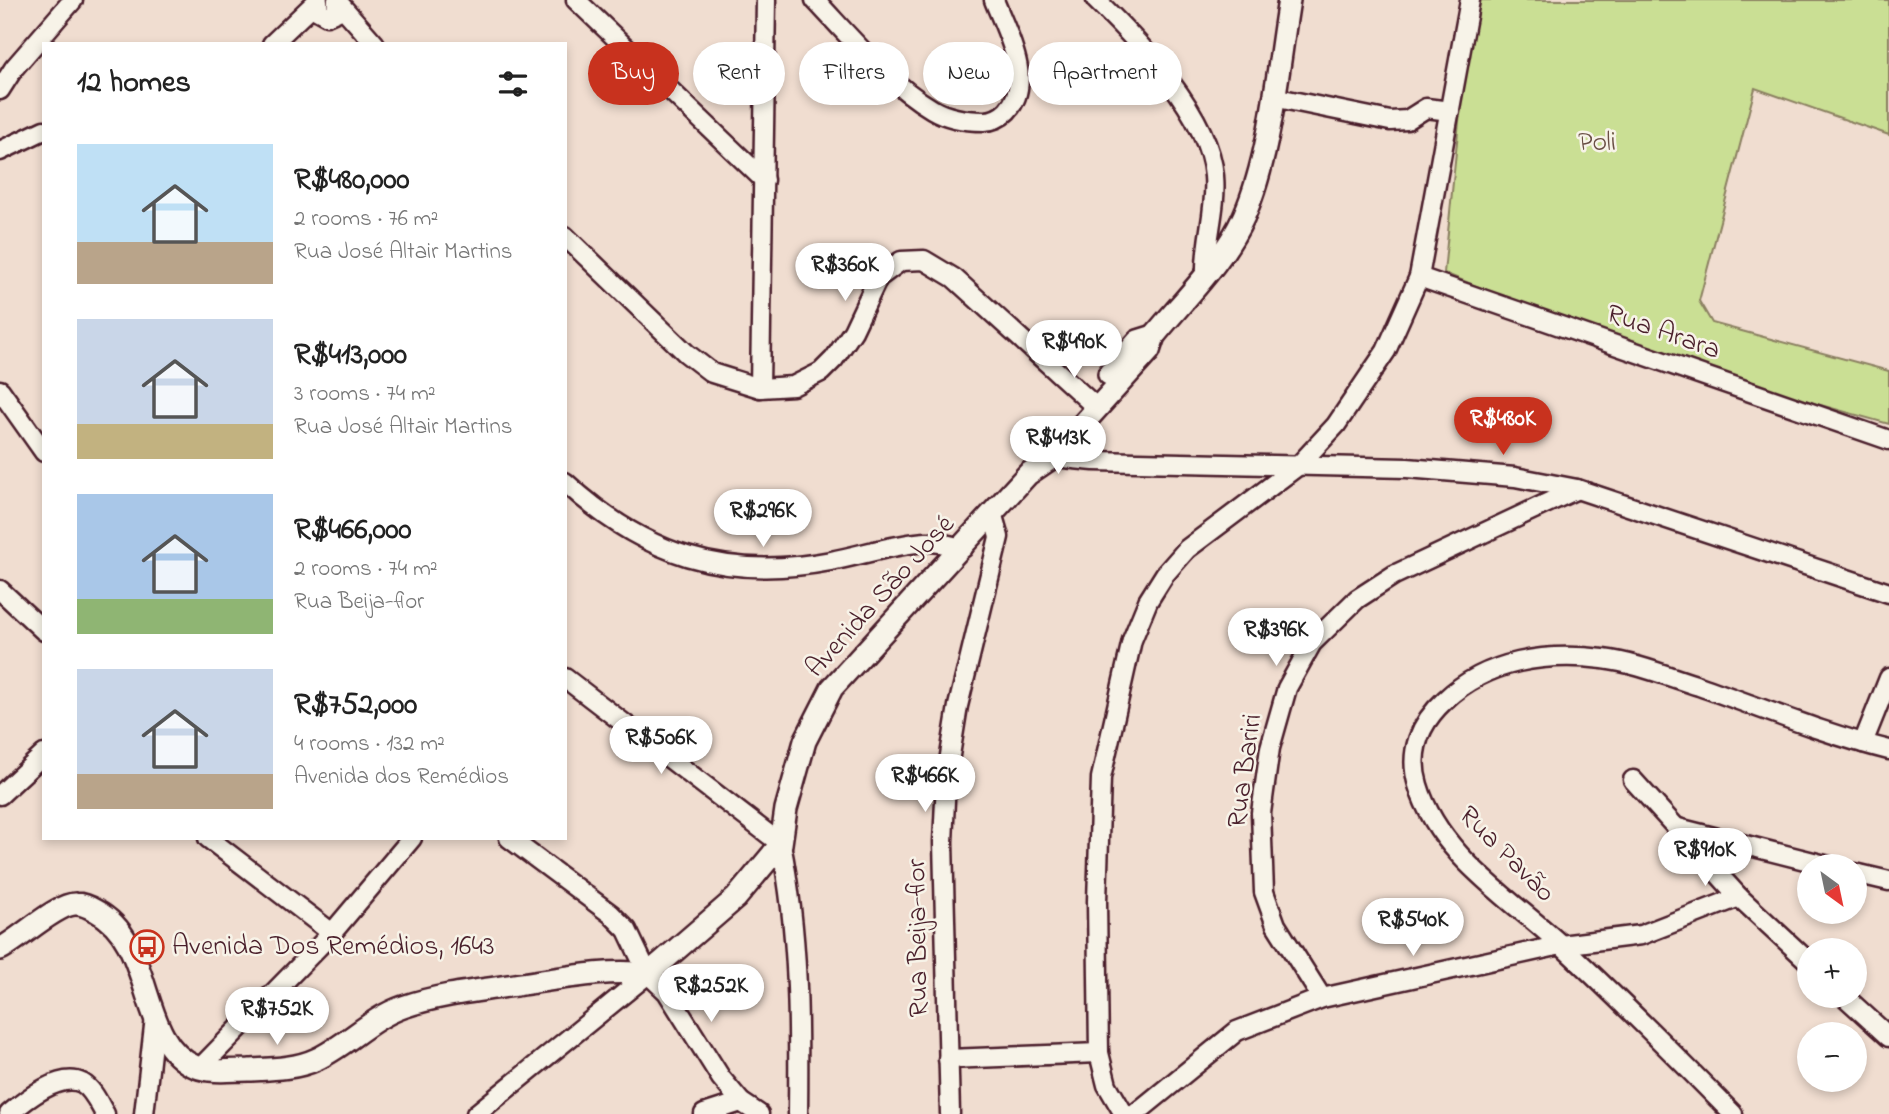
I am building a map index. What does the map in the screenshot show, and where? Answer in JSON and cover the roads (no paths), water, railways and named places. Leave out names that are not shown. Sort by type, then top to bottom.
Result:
[{"type":"main road","name":"Avenida São José","points":[[781,844],[786,809],[805,741],[832,688],[993,516],[1092,403],[1138,341],[1154,336],[1226,249],[1245,214],[1255,184],[1289,0]]},
{"type":"main road","points":[[0,950],[60,908],[76,903],[85,906],[111,921],[124,937],[155,1015],[173,1049],[187,1062],[200,1068],[249,1070],[304,1064],[335,1049],[400,1008],[430,999],[594,974],[624,971],[648,974],[736,898],[781,844]]},
{"type":"street","points":[[0,90],[13,68],[72,0]]},
{"type":"street","points":[[576,0],[764,180]]},
{"type":"street","points":[[760,388],[766,0]]},
{"type":"street","points":[[815,0],[905,89],[933,110],[948,116],[988,121],[1006,112],[1019,88],[1018,71],[1010,41],[994,0]]},
{"type":"street","points":[[1096,0],[1163,75],[1192,115],[1203,138],[1214,177],[1205,252],[1206,273]]},
{"type":"street","points":[[1124,1114],[1107,1085],[1099,1053],[1097,901],[1101,778],[1132,640],[1159,583],[1187,549],[1299,466],[1336,425],[1386,351],[1419,277],[1470,0]]},
{"type":"street","points":[[274,42],[292,26],[328,5],[356,23],[373,42]]},
{"type":"street","points":[[1273,97],[1390,121],[1407,120],[1426,108],[1450,111]]},
{"type":"street","points":[[0,151],[42,131]]},
{"type":"street","points":[[568,244],[686,353],[712,373],[760,388],[793,386],[821,372],[834,359],[853,331],[878,278],[890,267],[913,259],[939,267],[954,278],[1092,403]]},
{"type":"street","name":"Rua Arara","points":[[1419,277],[1889,440]]},
{"type":"street","points":[[0,390],[42,449]]},
{"type":"street","points":[[1063,435],[1094,461]]},
{"type":"street","points":[[1043,457],[1094,461],[1407,468],[1489,474],[1577,489],[1889,593]]},
{"type":"street","points":[[567,484],[600,514],[644,540],[678,554],[717,563],[759,568],[799,566],[928,541],[963,548]]},
{"type":"street","name":"Rua Bariri","points":[[1322,998],[1276,925],[1264,892],[1261,813],[1266,774],[1287,688],[1312,643],[1357,599],[1394,575],[1577,489]]},
{"type":"street","name":"Rua Beija-flor","points":[[950,1114],[943,842],[946,780],[958,706],[999,537],[993,516]]},
{"type":"street","points":[[0,590],[42,629]]},
{"type":"street","name":"Rua Pavão","points":[[1733,1114],[1714,1107],[1560,945],[1454,848],[1437,825],[1418,786],[1413,753],[1419,735],[1434,711],[1457,688],[1488,671],[1538,658],[1604,659],[1666,675],[1889,750]]},
{"type":"street","points":[[1863,743],[1889,677]]},
{"type":"street","points":[[567,680],[781,844],[797,949],[799,1114]]},
{"type":"street","points":[[0,795],[42,756]]},
{"type":"street","points":[[1633,780],[1739,897],[1797,951]]},
{"type":"street","points":[[1678,828],[1797,858]]},
{"type":"street","points":[[211,840],[332,933]]},
{"type":"street","points":[[200,1068],[332,933],[410,840]]},
{"type":"street","points":[[512,840],[611,914],[637,946],[648,974],[667,992],[721,1078],[741,1102],[759,1114]]},
{"type":"street","points":[[1867,876],[1889,881]]},
{"type":"street","points":[[1135,1114],[1237,1031],[1322,998],[1560,945],[1641,935],[1739,897]]},
{"type":"street","points":[[476,1114],[648,974]]},
{"type":"street","points":[[1857,1008],[1889,1037]]},
{"type":"street","points":[[144,1114],[155,1015]]},
{"type":"street","points":[[948,1059],[1099,1053]]},
{"type":"street","points":[[9,1114],[42,1090],[71,1081],[90,1089],[105,1114]]},
{"type":"street","points":[[704,1114],[741,1102]]},
{"type":"place","name":"Avenida Dos Remédios, 1643","points":[[147,947]]},
{"type":"park label","name":"Poli","points":[[1597,143]]}]
